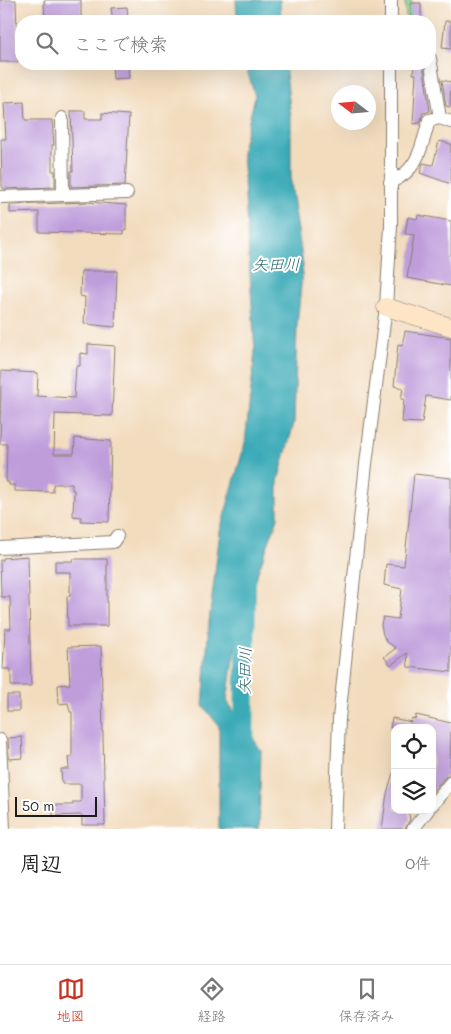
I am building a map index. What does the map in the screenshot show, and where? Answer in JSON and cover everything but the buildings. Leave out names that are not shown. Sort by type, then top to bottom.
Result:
[{"type":"street","points":[[391,0],[391,15]]},
{"type":"street","points":[[335,829],[339,719],[366,464],[386,307],[391,226],[391,70]]},
{"type":"street","points":[[390,182],[404,177],[421,151],[429,120],[445,120],[433,70]]},
{"type":"street","points":[[62,118],[63,195]]},
{"type":"street","points":[[0,197],[126,193]]},
{"type":"street","points":[[386,307],[451,328]]},
{"type":"street","points":[[0,548],[113,542],[117,536]]},
{"type":"street","points":[[0,740],[4,829]]},
{"type":"street","points":[[436,800],[451,782]]},
{"type":"street","points":[[413,829],[425,814]]},
{"type":"green space","points":[[405,0],[411,0],[411,15],[406,15]]},
{"type":"water","points":[[236,0],[280,0],[281,15],[237,15]]},
{"type":"water","name":"矢田川","points":[[247,70],[286,70],[291,118],[291,183],[303,265],[297,326],[294,423],[278,481],[278,518],[238,625],[227,701],[261,750],[259,829],[219,829],[219,726],[203,706],[209,622],[220,531],[245,443],[255,352],[242,150],[255,96]]},
{"type":"waterway","name":"矢田川","points":[[244,753],[246,577]]}]
